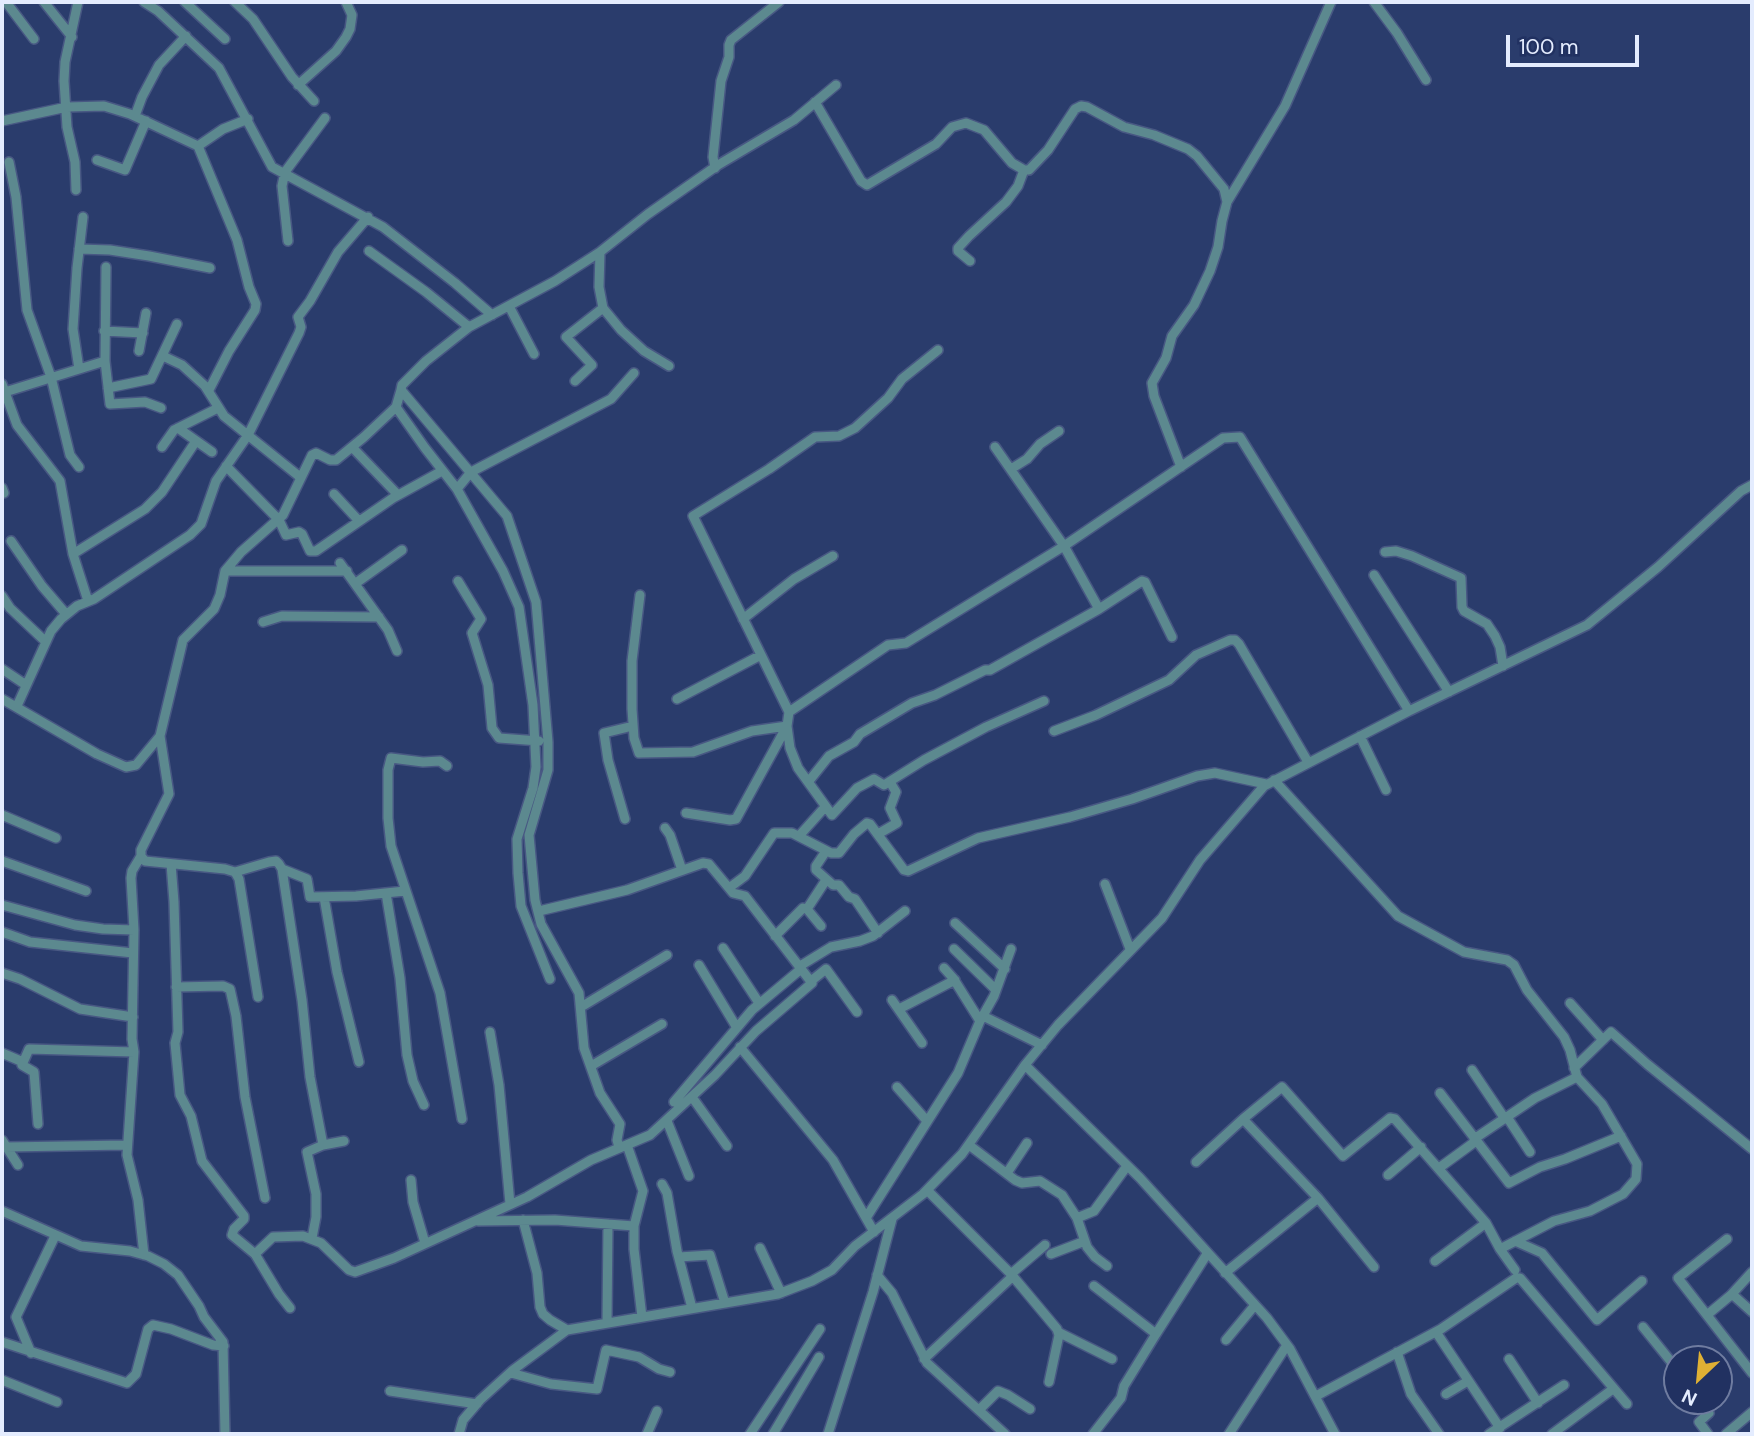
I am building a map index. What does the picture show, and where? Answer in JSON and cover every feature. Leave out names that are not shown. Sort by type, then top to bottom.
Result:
[{"type":"street","points":[[6,2],[34,38]]},
{"type":"street","points":[[44,2],[72,37]]},
{"type":"street","points":[[76,190],[64,81],[65,62],[78,2]]},
{"type":"street","points":[[144,2],[158,11],[219,68],[279,170],[288,241]]},
{"type":"street","points":[[186,2],[225,39]]},
{"type":"street","points":[[298,85],[336,51],[346,37],[352,15],[346,2]]},
{"type":"street","points":[[715,168],[713,157],[721,81],[729,57],[729,45],[731,40],[779,2]]},
{"type":"street","points":[[1181,467],[1154,396],[1152,383],[1166,358],[1169,342],[1194,305],[1210,271],[1227,202],[1285,106],[1331,2]]},
{"type":"street","points":[[1374,2],[1426,80]]},
{"type":"street","points":[[238,3],[253,19],[298,85],[314,101]]},
{"type":"street","points":[[135,116],[159,65],[186,36]]},
{"type":"street","points":[[144,1255],[141,1219],[126,1145],[134,1052],[134,930],[131,878],[141,850],[169,794],[160,736],[183,640],[214,609],[220,596],[225,571],[241,552],[279,520],[312,455],[316,453],[336,460],[396,406],[402,385],[426,361],[469,327],[555,281],[600,252],[648,214],[715,168],[794,120],[836,85]]},
{"type":"street","points":[[815,102],[861,181],[867,185],[936,145],[952,127],[966,123],[984,130],[1012,163],[1024,170],[1034,167],[1075,109],[1081,106],[1124,127],[1154,135],[1188,149],[1224,189],[1227,202]]},
{"type":"street","points":[[2,121],[67,107],[104,106],[135,116],[198,146],[237,240],[256,304],[209,390]]},
{"type":"street","points":[[279,170],[325,118]]},
{"type":"street","points":[[198,146],[223,129],[248,119]]},
{"type":"street","points":[[97,160],[125,170],[146,121]]},
{"type":"street","points":[[9,162],[16,197],[27,310],[51,377],[70,455],[79,467]]},
{"type":"street","points":[[279,170],[368,217],[455,283],[492,315]]},
{"type":"street","points":[[970,261],[958,248],[1006,202],[1018,186],[1024,170]]},
{"type":"street","points":[[79,369],[74,329],[83,217]]},
{"type":"street","points":[[2,709],[15,706],[51,631],[66,614],[190,535],[201,524],[216,481],[248,435],[299,333],[301,314],[338,252],[368,217]]},
{"type":"street","points":[[79,249],[110,250],[210,268]]},
{"type":"street","points":[[369,251],[469,327]]},
{"type":"street","points":[[600,252],[599,287],[603,307],[621,330],[645,351],[669,366]]},
{"type":"street","points":[[106,267],[104,331],[110,404],[145,402],[161,408]]},
{"type":"street","points":[[509,306],[534,354]]},
{"type":"street","points":[[575,381],[592,365],[566,337],[603,307]]},
{"type":"street","points":[[139,351],[146,313]]},
{"type":"street","points":[[108,388],[151,379],[177,324]]},
{"type":"street","points":[[104,331],[143,332]]},
{"type":"street","points":[[937,350],[902,379],[888,398],[855,428],[839,436],[815,437],[769,469],[695,513],[693,521],[789,712],[787,726],[790,748],[798,768],[832,815],[857,788],[874,779],[884,785],[986,727],[1044,701]]},
{"type":"street","points":[[163,356],[182,365],[209,390],[224,416],[300,477]]},
{"type":"street","points":[[88,601],[73,554],[60,481],[17,425],[3,390],[105,361]]},
{"type":"street","points":[[458,487],[470,474],[611,399],[634,373]]},
{"type":"street","points":[[400,392],[507,516],[536,602],[542,742]]},
{"type":"street","points":[[396,406],[442,471],[458,487],[519,607],[548,770],[517,839],[521,906],[579,993],[582,1037],[591,1066],[605,1103],[620,1124],[621,1144],[643,1191],[634,1226],[642,1317]]},
{"type":"street","points":[[162,447],[169,435],[178,428],[218,408]]},
{"type":"street","points":[[178,428],[212,452]]},
{"type":"street","points":[[1011,469],[1059,432]]},
{"type":"street","points":[[789,712],[888,645],[906,643],[1064,547],[1223,438],[1240,437],[1409,711]]},
{"type":"street","points":[[73,554],[145,509],[162,492],[196,441]]},
{"type":"street","points":[[352,447],[398,495]]},
{"type":"street","points":[[995,447],[1064,547],[1099,609]]},
{"type":"street","points":[[226,466],[279,520],[286,535],[299,531],[302,534],[310,551],[316,551],[398,495],[442,471]]},
{"type":"street","points":[[459,1434],[463,1420],[477,1404],[567,1329],[781,1293],[832,1270],[855,1246],[927,1190],[969,1145],[1025,1065],[1090,990],[1162,918],[1200,860],[1223,831],[1270,782],[1587,625],[1658,567],[1741,491],[1752,485]]},
{"type":"street","points":[[334,494],[359,521]]},
{"type":"street","points":[[11,541],[42,586],[66,614]]},
{"type":"street","points":[[356,583],[402,550]]},
{"type":"street","points":[[1385,552],[1396,551],[1412,556],[1461,578],[1462,607],[1464,611],[1487,624],[1500,647],[1503,666]]},
{"type":"street","points":[[743,619],[794,579],[832,556]]},
{"type":"street","points":[[341,563],[388,630],[397,651]]},
{"type":"street","points":[[225,571],[347,571]]},
{"type":"street","points":[[1374,575],[1449,692]]},
{"type":"street","points":[[458,581],[481,619],[472,633],[488,685],[492,728],[499,738],[542,742]]},
{"type":"street","points":[[809,781],[829,756],[854,742],[860,734],[912,703],[990,670],[1099,609],[1142,581],[1145,582],[1172,637]]},
{"type":"street","points":[[640,595],[632,661],[634,738],[641,755],[693,752],[752,731],[787,726]]},
{"type":"street","points":[[2,596],[10,608],[46,642]]},
{"type":"street","points":[[263,622],[282,616],[379,617]]},
{"type":"street","points":[[1054,732],[1170,680],[1196,655],[1234,640],[1239,644],[1308,762]]},
{"type":"street","points":[[677,699],[761,655]]},
{"type":"street","points":[[2,669],[26,685]]},
{"type":"street","points":[[2,699],[97,754],[126,767],[136,765],[160,736]]},
{"type":"street","points":[[625,818],[608,760],[604,733],[633,726]]},
{"type":"street","points":[[686,813],[736,819],[787,726]]},
{"type":"street","points":[[1360,736],[1387,790]]},
{"type":"street","points":[[447,766],[440,761],[391,758],[390,839],[440,993],[462,1119]]},
{"type":"street","points":[[729,888],[748,872],[774,832],[799,836],[826,851],[839,853],[867,823],[908,871],[978,838],[1083,813],[1197,776],[1215,774],[1270,782],[1353,864],[1390,909],[1404,920],[1464,952],[1511,962],[1527,990],[1564,1037],[1575,1073],[1602,1104],[1638,1168],[1636,1179],[1623,1194],[1590,1211],[1554,1221],[1500,1249]]},
{"type":"street","points":[[878,834],[897,823],[890,808],[895,792],[890,782]]},
{"type":"street","points":[[799,836],[825,807]]},
{"type":"street","points":[[529,814],[534,900],[539,911],[535,926],[550,979]]},
{"type":"street","points":[[2,815],[56,838]]},
{"type":"street","points":[[665,828],[682,870]]},
{"type":"street","points":[[826,851],[815,869],[826,880],[833,885],[839,885],[855,899],[878,933]]},
{"type":"street","points":[[141,856],[145,861],[235,872],[276,861],[282,869],[302,1000],[310,1077],[323,1145]]},
{"type":"street","points":[[2,862],[86,891]]},
{"type":"street","points":[[539,911],[627,890],[703,863],[709,864],[736,895],[745,896],[811,980]]},
{"type":"street","points":[[171,864],[180,1095],[191,1116],[202,1161],[244,1216],[232,1235],[255,1254],[290,1308]]},
{"type":"street","points":[[282,869],[306,879],[310,897],[405,891]]},
{"type":"street","points":[[235,872],[239,879],[258,997]]},
{"type":"street","points":[[807,909],[826,880]]},
{"type":"street","points":[[1105,884],[1130,949]]},
{"type":"street","points":[[386,893],[400,978],[407,1055],[413,1081],[424,1105]]},
{"type":"street","points":[[324,897],[337,972],[359,1062]]},
{"type":"street","points":[[2,905],[75,925],[134,930]]},
{"type":"street","points":[[775,936],[803,908],[807,909]]},
{"type":"street","points":[[807,909],[821,926]]},
{"type":"street","points":[[255,1254],[273,1237],[298,1235],[312,1238],[328,1248],[352,1272],[475,1222],[527,1197],[621,1144],[650,1135],[667,1121],[695,1088],[737,1028],[761,1002],[831,947],[860,941],[878,933],[905,911]]},
{"type":"street","points":[[955,923],[1005,969]]},
{"type":"street","points":[[2,932],[30,942],[133,953]]},
{"type":"street","points":[[723,948],[761,1002],[773,1012]]},
{"type":"street","points":[[954,949],[996,990]]},
{"type":"street","points":[[866,1218],[958,1073],[1005,969],[1011,949]]},
{"type":"street","points":[[581,1007],[667,955]]},
{"type":"street","points":[[699,965],[737,1028]]},
{"type":"street","points":[[944,968],[982,1018],[1042,1045]]},
{"type":"street","points":[[674,1102],[695,1088],[773,1012],[807,988],[811,980],[826,969],[857,1012]]},
{"type":"street","points":[[2,973],[80,1009],[133,1017]]},
{"type":"street","points":[[899,1009],[955,980]]},
{"type":"street","points":[[176,987],[223,986],[230,989],[236,1016],[245,1097],[265,1198]]},
{"type":"street","points":[[892,1000],[922,1043]]},
{"type":"street","points":[[1570,1003],[1603,1040]]},
{"type":"street","points":[[591,1066],[662,1024]]},
{"type":"street","points":[[490,1032],[499,1085],[510,1204]]},
{"type":"street","points":[[1439,1168],[1506,1118],[1575,1073],[1611,1032],[1752,1149]]},
{"type":"street","points":[[740,1047],[833,1160],[874,1232]]},
{"type":"street","points":[[23,1062],[31,1049],[134,1052]]},
{"type":"street","points":[[2,1053],[23,1062],[22,1065],[34,1072],[38,1124]]},
{"type":"street","points":[[1025,1065],[1128,1166],[1255,1306],[1287,1345],[1335,1434]]},
{"type":"street","points":[[1472,1070],[1530,1152]]},
{"type":"street","points":[[897,1087],[927,1121]]},
{"type":"street","points":[[1196,1162],[1282,1087],[1341,1155],[1346,1156],[1390,1118],[1400,1123],[1486,1223],[1515,1270]]},
{"type":"street","points":[[695,1088],[727,1146]]},
{"type":"street","points":[[1440,1093],[1509,1183],[1540,1167],[1621,1136]]},
{"type":"street","points":[[1243,1119],[1318,1198],[1374,1267]]},
{"type":"street","points":[[667,1121],[688,1176]]},
{"type":"street","points":[[312,1238],[316,1194],[307,1152],[323,1145],[344,1141]]},
{"type":"street","points":[[1007,1173],[1027,1143]]},
{"type":"street","points":[[4,1144],[57,1148],[126,1145]]},
{"type":"street","points":[[4,1144],[18,1165]]},
{"type":"street","points":[[969,1145],[1022,1183],[1037,1181],[1049,1185],[1062,1195],[1077,1218],[1084,1241],[1095,1257],[1107,1266]]},
{"type":"street","points":[[1388,1175],[1420,1147]]},
{"type":"street","points":[[1077,1218],[1094,1211],[1128,1166]]},
{"type":"street","points":[[411,1180],[413,1202],[425,1244]]},
{"type":"street","points":[[662,1184],[667,1193],[692,1308]]},
{"type":"street","points":[[927,1190],[1012,1275],[1058,1332],[1112,1359]]},
{"type":"street","points":[[1225,1273],[1318,1198]]},
{"type":"street","points":[[2,1211],[81,1246],[144,1255],[164,1264],[178,1275],[224,1346],[225,1434]]},
{"type":"street","points":[[828,1434],[892,1219]]},
{"type":"street","points":[[523,1220],[537,1273],[540,1307],[543,1314],[567,1329]]},
{"type":"street","points":[[475,1222],[555,1220],[634,1226]]},
{"type":"street","points":[[1435,1261],[1486,1223]]},
{"type":"street","points":[[607,1322],[608,1224]]},
{"type":"street","points":[[31,1353],[16,1317],[55,1236]]},
{"type":"street","points":[[1727,1239],[1678,1278],[1752,1373]]},
{"type":"street","points":[[924,1359],[1012,1275],[1048,1249],[1084,1241]]},
{"type":"street","points":[[1515,1241],[1542,1253],[1597,1320],[1642,1281]]},
{"type":"street","points":[[760,1248],[781,1293]]},
{"type":"street","points":[[1093,1434],[1121,1398],[1124,1386],[1207,1254]]},
{"type":"street","points":[[679,1257],[710,1255],[725,1303]]},
{"type":"street","points":[[1707,1315],[1752,1272]]},
{"type":"street","points":[[877,1275],[892,1293],[924,1359],[1005,1434]]},
{"type":"street","points":[[1316,1396],[1436,1332],[1467,1314],[1516,1278],[1520,1278],[1627,1404]]},
{"type":"street","points":[[1094,1286],[1156,1334]]},
{"type":"street","points":[[1732,1294],[1752,1312]]},
{"type":"street","points":[[1226,1340],[1255,1306]]},
{"type":"street","points":[[2,1342],[127,1383],[136,1374],[148,1329],[153,1325],[172,1329],[213,1345],[224,1346]]},
{"type":"street","points":[[1643,1327],[1663,1352]]},
{"type":"street","points":[[750,1434],[820,1329]]},
{"type":"street","points":[[1049,1382],[1058,1332]]},
{"type":"street","points":[[1436,1332],[1500,1428]]},
{"type":"street","points":[[1229,1434],[1287,1345]]},
{"type":"street","points":[[511,1373],[551,1384],[597,1389],[606,1350],[639,1357],[670,1372]]},
{"type":"street","points":[[1397,1352],[1411,1394],[1439,1434]]},
{"type":"street","points":[[773,1434],[819,1357]]},
{"type":"street","points":[[1509,1359],[1538,1402]]},
{"type":"street","points":[[2,1380],[57,1402]]},
{"type":"street","points":[[1446,1394],[1468,1381]]},
{"type":"street","points":[[1489,1434],[1564,1385]]},
{"type":"street","points":[[1552,1434],[1614,1389]]},
{"type":"street","points":[[390,1391],[477,1404]]},
{"type":"street","points":[[979,1410],[998,1391],[1030,1409]]},
{"type":"street","points":[[647,1434],[657,1412]]},
{"type":"street","points":[[1707,1415],[1699,1422],[1708,1434]]},
{"type":"street","points":[[1726,1434],[1751,1417]]}]
